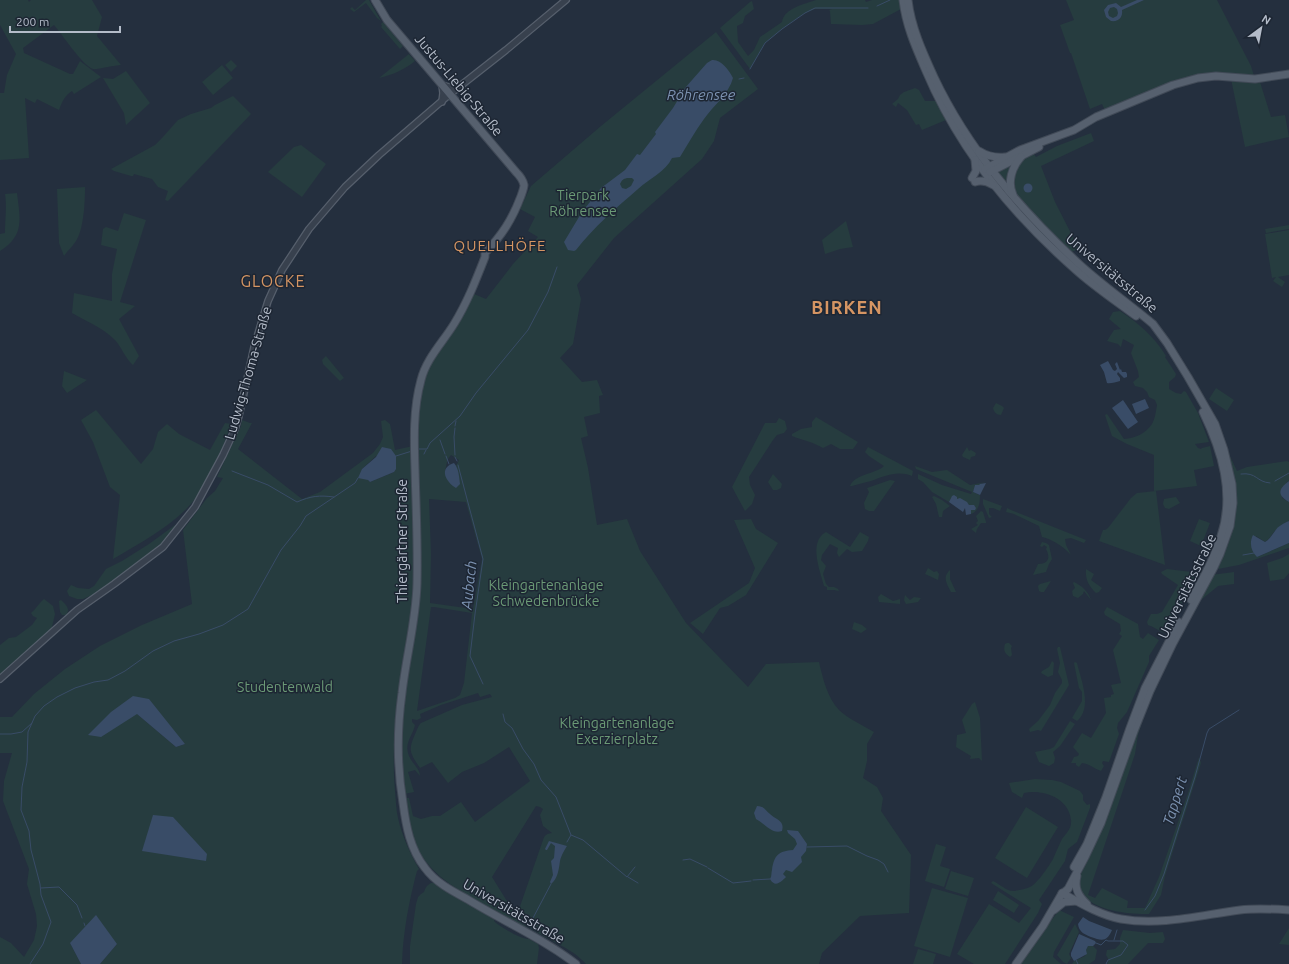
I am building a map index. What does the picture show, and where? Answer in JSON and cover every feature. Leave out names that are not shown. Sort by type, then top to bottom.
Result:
[{"type":"main road","name":"Justus-Liebig-Straße","points":[[375,0],[387,20],[522,180],[524,185],[508,226],[499,239],[485,253]]},
{"type":"main road","points":[[903,0],[905,16],[911,35],[933,88],[975,160],[987,171]]},
{"type":"main road","points":[[908,0],[912,22],[932,73],[987,171]]},
{"type":"main road","points":[[987,171],[1054,140],[1089,121],[1188,80],[1216,76],[1255,79],[1289,74]]},
{"type":"main road","points":[[987,171],[1006,157],[1053,137],[1062,135]]},
{"type":"main road","points":[[976,149],[986,155],[1006,157]]},
{"type":"main road","points":[[1015,199],[1012,192],[1011,174],[1023,155]]},
{"type":"main road","points":[[975,160],[976,170],[973,180],[988,182],[996,187]]},
{"type":"main road","name":"Universitätsstraße","points":[[987,171],[996,187],[1033,229],[1076,270],[1152,331],[1164,345],[1185,381],[1210,426],[1222,462],[1227,486],[1228,496],[1225,523],[1211,567]]},
{"type":"main road","name":"Universitätsstraße","points":[[987,171],[1039,225],[1079,263],[1153,324],[1167,343],[1215,424],[1224,450],[1232,484],[1233,503],[1230,526],[1220,554],[1211,567],[1150,690],[1101,823],[1068,889],[1062,893]]},
{"type":"main road","name":"Thiergärtner Straße","points":[[439,882],[424,867],[411,844],[402,802],[399,760],[399,720],[413,626],[417,586],[415,418],[423,373],[463,308],[485,257],[485,253]]},
{"type":"main road","name":"Universitätsstraße","points":[[1016,964],[1043,926],[1084,850],[1145,688],[1207,575]]},
{"type":"main road","points":[[1078,870],[1075,883],[1076,888],[1081,898],[1091,908]]},
{"type":"main road","name":"Universitätsstraße","points":[[439,882],[478,906],[549,945],[576,964]]},
{"type":"main road","points":[[1062,893],[1104,914],[1120,919],[1166,921],[1242,910],[1289,910]]},
{"type":"main road","points":[[1050,914],[1064,902],[1077,901]]},
{"type":"street","name":"Ludwig-Thoma-Straße","points":[[0,679],[77,610],[163,547],[195,507],[235,429],[256,340],[268,301],[281,271],[309,229],[346,187],[379,155],[450,94],[566,0]]},
{"type":"street","points":[[442,102],[442,85],[452,88],[462,85]]},
{"type":"green space","points":[[0,0],[28,0],[29,2],[31,0],[92,0],[102,17],[97,36],[121,65],[93,69],[83,62],[54,25],[23,48],[24,53],[70,74],[73,74],[80,61],[101,77],[74,94],[72,91],[64,99],[59,110],[37,99],[35,103],[25,98],[29,158],[0,160],[0,93],[4,93],[7,75],[16,54],[0,25]]},
{"type":"green space","points":[[366,0],[369,0],[381,21],[366,3],[354,12],[350,9],[352,7],[355,10]]},
{"type":"green space","points":[[816,0],[865,0],[866,2],[872,0],[900,0],[901,9],[873,24],[862,25],[831,24],[829,10],[832,9],[815,9],[805,13],[765,43],[750,69],[720,28],[752,1],[754,9],[745,16],[743,23],[737,26],[738,42],[748,56],[754,50],[760,37],[782,22],[787,13],[796,7]]},
{"type":"green space","points":[[1066,0],[1217,0],[1251,66],[1254,76],[1222,73],[1198,75],[1177,80],[1105,110],[1102,104],[1090,109],[1060,25],[1074,20]]},
{"type":"green space","points":[[383,22],[403,46],[400,49],[381,27]]},
{"type":"green space","points":[[716,32],[758,89],[720,118],[714,141],[702,159],[614,238],[577,285],[581,299],[573,344],[560,358],[582,382],[597,380],[603,395],[599,396],[600,413],[584,417],[588,436],[581,438],[588,468],[597,525],[627,519],[640,551],[686,623],[748,687],[766,664],[819,662],[826,688],[835,705],[846,716],[874,732],[867,744],[867,761],[863,778],[877,787],[883,798],[881,811],[911,855],[909,913],[860,916],[822,953],[819,964],[586,964],[574,953],[533,930],[520,920],[517,915],[544,838],[546,835],[552,833],[543,826],[540,815],[543,809],[536,806],[492,877],[518,919],[528,928],[527,930],[460,891],[441,877],[424,860],[412,838],[409,829],[405,798],[409,798],[413,816],[421,819],[432,816],[440,816],[461,802],[475,822],[530,781],[509,747],[484,763],[462,772],[448,783],[432,762],[420,768],[414,758],[411,747],[418,727],[421,723],[462,705],[492,697],[490,694],[480,697],[478,693],[441,705],[420,714],[421,718],[417,720],[412,719],[412,722],[415,725],[408,742],[407,749],[409,756],[420,773],[420,776],[415,770],[408,772],[414,792],[404,794],[401,716],[417,606],[416,439],[420,394],[425,373],[474,294],[486,299],[513,264],[538,237],[528,231],[535,217],[520,209],[531,186],[601,126]],"holes":[[[451,455],[459,460],[456,466],[459,476],[445,471],[447,461]],[[429,499],[466,502],[482,559],[473,609],[430,603],[431,554]],[[431,607],[472,613],[464,683],[460,695],[417,711]]]},
{"type":"green space","points":[[409,54],[415,61],[398,72],[379,78]]},
{"type":"green space","points":[[231,60],[237,66],[231,72],[225,65]]},
{"type":"green space","points":[[222,65],[233,78],[213,95],[202,82]]},
{"type":"green space","points":[[126,71],[150,103],[126,125],[124,113],[103,78],[113,79]]},
{"type":"green space","points":[[1231,79],[1260,82],[1271,117],[1285,115],[1289,137],[1245,147]]},
{"type":"green space","points":[[915,88],[919,90],[925,101],[936,101],[946,120],[922,130],[919,124],[916,125],[907,110],[898,103],[896,107],[892,104],[904,92]]},
{"type":"green space","points":[[233,96],[251,114],[168,201],[165,200],[168,191],[158,187],[152,179],[134,174],[131,176],[111,169],[155,145],[178,120],[211,108]]},
{"type":"green space","points":[[1091,133],[1094,141],[1041,166],[1055,202],[1079,249],[1071,252],[1024,204],[996,172],[1033,153],[1036,157],[1057,146]]},
{"type":"green space","points":[[301,145],[326,164],[302,197],[268,172],[294,147]]},
{"type":"green space","points":[[85,187],[84,215],[79,236],[64,256],[59,243],[57,189]]},
{"type":"green space","points":[[17,193],[20,219],[19,226],[14,239],[0,251],[0,234],[5,233],[5,194]]},
{"type":"green space","points":[[124,213],[146,220],[120,302],[135,306],[119,319],[139,356],[133,365],[115,340],[100,328],[72,313],[74,293],[112,301],[112,274],[117,249],[101,245],[103,229],[106,227],[118,231]]},
{"type":"green space","points":[[846,221],[853,247],[840,249],[825,254],[822,240]]},
{"type":"green space","points":[[1289,225],[1289,229],[1266,233],[1265,229]]},
{"type":"green space","points":[[1289,230],[1289,275],[1278,277],[1285,282],[1282,287],[1273,281],[1276,277],[1272,278],[1265,234]]},
{"type":"green space","points":[[1120,311],[1139,325],[1156,342],[1176,374],[1175,377],[1169,382],[1169,389],[1181,394],[1184,391],[1186,392],[1198,413],[1209,442],[1195,444],[1201,449],[1210,446],[1214,466],[1194,470],[1197,486],[1154,491],[1154,455],[1112,436],[1105,415],[1107,414],[1124,439],[1140,435],[1152,424],[1157,405],[1155,400],[1149,397],[1143,388],[1135,386],[1133,382],[1139,377],[1131,353],[1134,345],[1123,339],[1121,347],[1118,344],[1107,341],[1114,330],[1121,329],[1109,319],[1113,312]]},
{"type":"green space","points":[[326,356],[344,378],[340,381],[323,364],[322,360]]},
{"type":"green space","points":[[64,371],[87,380],[67,393],[62,386]]},
{"type":"green space","points":[[1216,388],[1234,400],[1227,411],[1209,399]]},
{"type":"green space","points":[[996,403],[1004,408],[1001,415],[994,411],[993,408]]},
{"type":"green space","points":[[96,410],[141,464],[153,449],[158,432],[167,424],[179,434],[210,450],[225,423],[231,424],[207,482],[195,499],[168,525],[113,559],[120,495],[110,487],[93,442],[81,420]]},
{"type":"green space","points":[[816,417],[858,442],[853,449],[840,449],[831,444],[823,448],[792,436],[792,434],[801,429],[812,427],[812,422]]},
{"type":"green space","points":[[779,418],[785,421],[787,429],[784,433],[777,435],[773,440],[749,477],[750,485],[755,495],[752,504],[745,511],[732,487],[765,423],[776,423]]},
{"type":"green space","name":"Studentenwald","points":[[242,420],[252,423],[238,449],[302,499],[320,492],[373,453],[383,437],[381,421],[385,420],[390,424],[395,450],[413,446],[415,525],[414,584],[410,627],[396,720],[394,767],[398,818],[412,857],[419,869],[414,882],[407,917],[402,964],[100,964],[117,944],[70,943],[81,964],[0,964],[0,937],[11,943],[24,957],[34,940],[37,926],[36,914],[27,884],[29,869],[3,801],[4,781],[12,753],[0,753],[0,717],[12,717],[34,694],[65,669],[100,646],[142,625],[192,604],[183,530],[207,498],[215,491],[223,478],[217,477],[241,426]],"holes":[[[376,456],[394,472],[370,482],[362,469]],[[137,714],[185,744],[176,747]]]},
{"type":"green space","points":[[868,447],[913,471],[912,476],[907,474],[891,474],[850,486],[856,479],[884,466],[865,452]]},
{"type":"green space","points":[[967,447],[969,451],[971,450],[976,453],[970,460],[962,455]]},
{"type":"green space","points":[[1228,452],[1237,471],[1247,467],[1287,461],[1289,462],[1289,481],[1287,482],[1282,498],[1289,502],[1289,521],[1278,528],[1265,542],[1256,536],[1257,557],[1289,543],[1289,548],[1239,565],[1218,569],[1230,539],[1234,515],[1233,473]]},
{"type":"green space","points":[[915,466],[932,472],[947,470],[970,485],[986,482],[975,485],[973,490],[973,492],[980,495],[979,504],[976,511],[971,514],[971,510],[976,508],[972,505],[952,497],[949,502],[932,492],[923,482],[918,479],[918,474],[942,485],[971,494],[972,492],[916,469]]},
{"type":"green space","points":[[773,474],[782,484],[781,488],[777,490],[773,490],[768,482]]},
{"type":"green space","points":[[890,480],[895,481],[874,511],[865,509],[864,503],[869,492],[867,488]]},
{"type":"green space","points":[[1156,491],[1165,565],[1099,541],[1103,530],[1108,528],[1131,498],[1137,493]]},
{"type":"green space","points":[[934,496],[950,506],[943,511],[942,517],[939,517],[936,504],[932,497]]},
{"type":"green space","points":[[1176,497],[1180,503],[1169,509],[1165,508],[1163,504],[1164,499]]},
{"type":"green space","points":[[983,499],[1002,506],[1000,511],[989,508],[989,514],[992,517],[989,518],[983,504]]},
{"type":"green space","points":[[1007,508],[1086,540],[1084,543],[1071,538],[1065,539],[1071,555],[1058,544],[1042,537],[1039,526],[1014,514],[1006,512]]},
{"type":"green space","points":[[981,511],[983,512],[986,523],[981,523],[976,533],[971,529],[978,525],[976,523],[978,521],[976,516]]},
{"type":"green space","points":[[751,519],[756,529],[778,543],[746,595],[728,606],[720,608],[703,634],[690,623],[749,583],[755,568],[734,520]]},
{"type":"green space","points":[[1199,519],[1210,523],[1201,546],[1190,541]]},
{"type":"green space","points":[[175,525],[178,528],[160,545],[99,592],[83,599],[77,599],[69,596],[67,591],[71,585],[78,588],[89,589],[94,586],[106,569],[149,544]]},
{"type":"green space","points":[[826,532],[850,547],[860,532],[869,537],[862,551],[852,552],[847,549],[839,557],[837,553],[838,548],[830,544],[822,555],[821,560],[826,566],[823,574],[826,584],[829,587],[838,589],[839,591],[827,590],[827,587],[824,586],[818,565],[816,549],[818,542]]},
{"type":"green space","points":[[1042,542],[1049,545],[1052,559],[1046,572],[1033,575],[1038,564],[1044,563],[1048,560],[1047,547],[1044,545],[1042,547],[1040,546]]},
{"type":"green space","points":[[1289,554],[1289,573],[1284,579],[1270,581],[1267,563]]},
{"type":"green space","points":[[928,568],[934,572],[937,571],[939,574],[938,580],[925,574]]},
{"type":"green space","points":[[1086,569],[1094,574],[1091,580],[1102,588],[1099,592],[1096,593],[1089,585],[1086,576]]},
{"type":"green space","points":[[1167,569],[1192,572],[1197,576],[1165,633],[1148,625],[1147,622],[1151,614],[1162,612],[1178,585],[1162,574],[1161,572]]},
{"type":"green space","points":[[950,570],[950,579],[956,592],[951,592],[946,581],[946,575]]},
{"type":"green space","points":[[1234,572],[1234,584],[1218,586],[1201,600],[1175,647],[1147,707],[1138,735],[1135,754],[1088,895],[1095,898],[1102,888],[1128,901],[1127,908],[1145,908],[1159,877],[1199,757],[1201,763],[1165,876],[1161,895],[1149,914],[1125,913],[1101,907],[1085,898],[1078,883],[1083,868],[1108,812],[1139,721],[1168,656],[1211,575]]},
{"type":"green space","points":[[1051,581],[1044,592],[1039,591],[1038,586],[1040,584]]},
{"type":"green space","points":[[1074,582],[1084,589],[1091,600],[1084,591],[1078,598],[1073,596],[1072,591],[1075,588]]},
{"type":"green space","points":[[881,594],[893,601],[900,599],[900,604],[879,602],[878,597]]},
{"type":"green space","points":[[905,595],[910,600],[914,597],[921,598],[918,602],[906,604],[904,600]]},
{"type":"green space","points":[[44,599],[53,606],[55,614],[52,627],[49,632],[34,646],[0,675],[0,645],[9,638],[16,637],[32,625],[37,618],[31,613]]},
{"type":"green space","points":[[61,600],[68,609],[66,615],[62,615],[60,612],[59,601]]},
{"type":"green space","points":[[1107,607],[1138,624],[1140,637],[1143,639],[1148,633],[1159,640],[1149,656],[1149,662],[1127,712],[1118,723],[1117,728],[1119,734],[1109,762],[1103,761],[1102,763],[1104,766],[1101,771],[1082,763],[1079,767],[1076,763],[1071,763],[1074,757],[1078,756],[1079,754],[1073,747],[1082,733],[1091,738],[1106,713],[1104,698],[1111,697],[1111,695],[1114,694],[1111,685],[1121,683],[1113,650],[1122,636],[1119,634],[1121,631],[1120,624],[1105,615],[1104,612]]},
{"type":"green space","points":[[854,622],[867,629],[861,633],[852,629]]},
{"type":"green space","points":[[1007,643],[1012,646],[1012,655],[1010,657],[1004,650],[1004,646]]},
{"type":"green space","points":[[1060,647],[1069,685],[1041,731],[1038,730],[1030,732],[1029,729],[1038,721],[1050,705],[1055,693],[1062,683],[1058,672],[1060,663],[1057,649]]},
{"type":"green space","points":[[1052,661],[1054,663],[1053,675],[1048,677],[1041,673],[1049,667]]},
{"type":"green space","points":[[1075,662],[1077,663],[1081,677],[1085,701],[1082,715],[1077,721],[1072,718],[1082,701],[1082,692],[1079,688]]},
{"type":"green space","points":[[975,702],[980,718],[982,761],[979,758],[970,759],[971,756],[956,747],[957,735],[966,733],[962,720],[972,704]]},
{"type":"green space","points":[[1070,721],[1075,724],[1060,746],[1053,752],[1055,758],[1054,763],[1049,766],[1039,762],[1035,752],[1054,747]]},
{"type":"green space","points":[[1035,779],[1061,782],[1080,791],[1083,795],[1083,800],[1087,805],[1090,804],[1090,808],[1077,842],[1068,849],[1065,861],[1039,900],[1042,904],[1038,913],[1005,964],[974,964],[957,954],[989,904],[1019,923],[1031,908],[991,883],[993,881],[1012,891],[1025,889],[1033,885],[1043,874],[1053,859],[1062,839],[1071,826],[1069,812],[1060,801],[1054,797],[1039,792],[1031,792],[1024,793],[1022,798],[1012,792],[1009,783]]},
{"type":"green space","points":[[1026,807],[1058,827],[1027,878],[995,858]]},
{"type":"green space","points":[[936,844],[946,847],[940,866],[950,869],[944,887],[925,881]]},
{"type":"green space","points":[[951,871],[974,878],[968,896],[945,889]]},
{"type":"green space","points":[[431,883],[435,883],[447,892],[495,919],[494,921],[497,924],[511,933],[529,939],[538,944],[537,964],[410,964],[410,946],[416,904],[418,897]]},
{"type":"green space","points":[[932,888],[968,898],[950,957],[914,946]]},
{"type":"green space","points":[[998,891],[1019,905],[1014,913],[993,900]]},
{"type":"green space","points":[[1059,910],[1074,917],[1054,952],[1053,957],[1061,964],[1020,964]]},
{"type":"green space","points":[[1075,924],[1079,932],[1069,954],[1071,958],[1067,964],[1057,955]]},
{"type":"green space","points":[[1289,928],[1289,945],[1279,944]]},
{"type":"green space","points":[[1123,930],[1150,933],[1163,932],[1165,939],[1163,943],[1148,943],[1128,964],[1107,964],[1109,960],[1106,955],[1107,950],[1115,949],[1120,944],[1120,938]]},
{"type":"green space","points":[[1088,946],[1093,946],[1097,950],[1095,960],[1089,964],[1072,964],[1074,961],[1085,956]]},
{"type":"green space","points":[[918,949],[936,954],[933,964],[913,964]]},
{"type":"water","points":[[1137,0],[1144,0],[1122,10],[1121,17],[1118,20],[1111,21],[1106,17],[1104,10],[1108,5],[1116,3],[1121,7]],"holes":[[[1114,7],[1117,9],[1117,16],[1113,18],[1109,16],[1108,12],[1110,8]]]},
{"type":"water","name":"Röhrensee","points":[[712,60],[719,61],[733,78],[724,95],[708,114],[680,157],[672,158],[662,171],[638,189],[590,233],[576,250],[568,250],[564,242],[582,212],[601,188],[625,170],[637,154],[640,155],[656,134],[655,132],[673,108],[685,88],[707,63]],"holes":[[[632,178],[634,180],[631,186],[626,189],[622,188],[620,184],[623,180]]]},
{"type":"water","points":[[1028,183],[1033,188],[1028,193],[1023,188]]},
{"type":"water","points":[[1108,361],[1115,371],[1117,369],[1115,364],[1117,362],[1120,370],[1121,369],[1122,372],[1126,372],[1127,377],[1124,378],[1118,372],[1117,374],[1120,381],[1107,383],[1100,365]]},
{"type":"water","points":[[1145,399],[1149,408],[1136,414],[1132,404]]},
{"type":"water","points":[[1123,400],[1138,422],[1128,429],[1112,408]]},
{"type":"water","points":[[382,447],[391,449],[396,456],[396,469],[394,472],[370,482],[368,480],[358,478],[362,469],[376,457]]},
{"type":"water","points":[[454,463],[458,470],[460,484],[456,488],[449,482],[445,475],[446,468]]},
{"type":"water","points":[[1289,481],[1289,502],[1282,497],[1280,492]]},
{"type":"water","points":[[986,483],[980,495],[973,492],[975,485]]},
{"type":"water","points":[[954,495],[957,499],[960,498],[969,505],[974,505],[976,508],[975,510],[971,510],[971,514],[966,515],[965,508],[963,512],[949,502]]},
{"type":"water","points":[[1289,521],[1289,543],[1257,557],[1251,547],[1253,535],[1265,542],[1278,528]]},
{"type":"water","points":[[133,696],[149,699],[185,744],[176,747],[137,714],[101,737],[88,735],[111,712]]},
{"type":"water","points":[[757,806],[763,807],[781,822],[783,827],[782,831],[778,832],[771,830],[756,819],[754,813]]},
{"type":"water","points":[[153,815],[173,817],[207,854],[206,861],[142,851]]},
{"type":"water","points":[[787,830],[798,831],[807,844],[806,851],[801,857],[802,862],[792,872],[786,870],[783,874],[786,877],[776,884],[770,879],[776,857],[784,851],[793,850],[797,844],[795,839],[788,833]]},
{"type":"water","points":[[549,841],[567,846],[561,859],[557,876],[551,884],[550,882],[553,875],[551,861],[554,858],[555,846],[551,843],[546,850],[545,849]]},
{"type":"water","points":[[96,915],[117,944],[100,964],[81,964],[70,943]]},
{"type":"water","points":[[1083,917],[1112,930],[1108,937],[1101,940],[1088,936],[1082,932],[1079,929],[1078,924]]},
{"type":"water","points":[[1079,934],[1095,941],[1096,943],[1093,946],[1088,946],[1086,950],[1087,954],[1074,961],[1071,953]]},
{"type":"waterway","name":"Aubach","points":[[877,6],[890,0]]},
{"type":"waterway","name":"Aubach","points":[[750,69],[765,43],[805,13],[815,8],[868,8]]},
{"type":"waterway","points":[[739,79],[744,78]]},
{"type":"waterway","name":"Aubach","points":[[417,449],[427,449],[430,443],[460,416],[476,393],[528,330],[548,292],[557,267]]},
{"type":"waterway","name":"Aubach","points":[[455,426],[456,421]]},
{"type":"waterway","name":"Aubach","points":[[455,428],[455,455]]},
{"type":"waterway","points":[[440,440],[445,454]]},
{"type":"waterway","points":[[424,454],[426,450]]},
{"type":"waterway","points":[[396,456],[412,451]]},
{"type":"waterway","points":[[446,456],[449,464]]},
{"type":"waterway","name":"Aubach","points":[[455,457],[457,461]]},
{"type":"waterway","name":"Aubach","points":[[458,465],[483,559],[470,656],[483,684]]},
{"type":"waterway","points":[[232,471],[268,485],[297,502],[315,496],[334,497]]},
{"type":"waterway","points":[[1275,481],[1289,473]]},
{"type":"waterway","points":[[1241,474],[1250,474],[1262,481],[1270,483]]},
{"type":"waterway","points":[[30,964],[43,944],[51,922],[41,895],[40,884],[31,850],[29,831],[21,810],[22,787],[27,762],[28,732],[35,716],[44,706],[57,697],[75,688],[94,682],[108,680],[125,671],[153,651],[174,641],[223,625],[248,609],[281,550],[306,516],[355,483],[358,478]]},
{"type":"waterway","points":[[1243,555],[1254,553]]},
{"type":"waterway","name":"Tappert","points":[[1145,910],[1155,896],[1164,874],[1195,777],[1207,733],[1209,729],[1239,710]]},
{"type":"waterway","name":"Aubach","points":[[503,714],[505,722],[512,728],[523,749],[534,764],[541,780],[556,797],[571,835],[567,842]]},
{"type":"waterway","points":[[0,734],[22,732],[32,723]]},
{"type":"waterway","points":[[571,835],[583,840],[627,877],[635,867]]},
{"type":"waterway","points":[[807,847],[847,846],[878,860],[884,864],[888,872]]},
{"type":"waterway","points":[[683,860],[690,859],[707,867]]},
{"type":"waterway","points":[[708,868],[733,883],[751,881]]},
{"type":"waterway","points":[[628,877],[638,883]]},
{"type":"waterway","points":[[753,880],[770,879]]},
{"type":"waterway","name":"Aubach","points":[[533,918],[551,884]]},
{"type":"waterway","points":[[41,888],[59,887],[77,905],[82,918]]},
{"type":"waterway","name":"Tappert","points":[[1114,940],[1117,930]]},
{"type":"waterway","name":"Tappert","points":[[1096,943],[1101,945],[1106,940],[1123,941],[1128,945],[1121,955],[1108,960],[1106,964]]},
{"type":"waterway","points":[[1076,960],[1078,964]]},
{"type":"district","name":"QUELLHÖFE","points":[[500,246]]},
{"type":"district","name":"GLOCKE","points":[[273,281]]},
{"type":"district","name":"BIRKEN","points":[[847,308]]},
{"type":"park label","name":"Tierpark Röhrensee","points":[[583,204]]},
{"type":"park label","name":"Kleingartenanlage Schwedenbrücke","points":[[546,594]]},
{"type":"park label","name":"Kleingartenanlage Exerzierplatz","points":[[617,732]]}]
